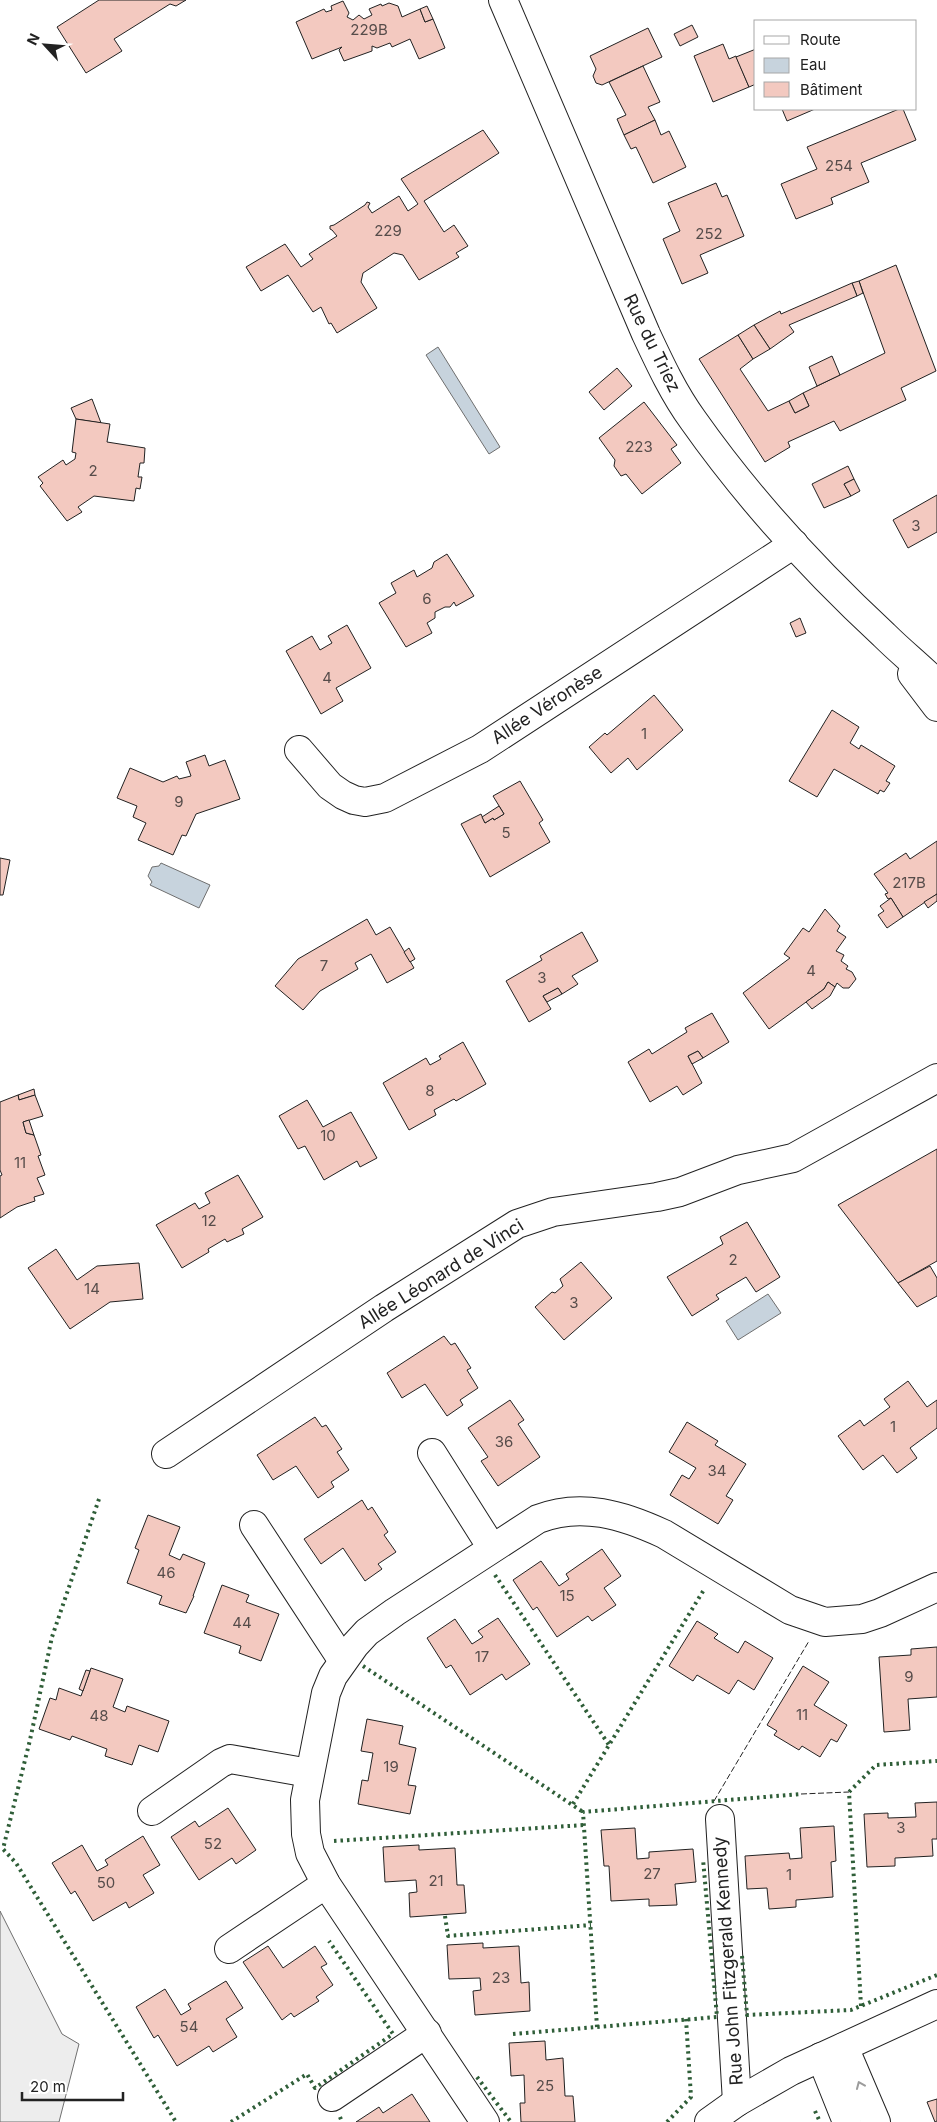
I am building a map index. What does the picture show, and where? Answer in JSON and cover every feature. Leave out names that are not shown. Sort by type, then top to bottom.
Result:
[{"type":"street","name":"Rue du Triez","points":[[503,0],[646,334],[671,385],[693,420],[794,544],[883,634],[937,684]]},
{"type":"street","name":"Allée Véronèse","points":[[298,750],[330,786],[342,795],[365,802],[386,798],[480,749],[794,544]]},
{"type":"street","name":"Rue du Triez","points":[[883,634],[937,707]]},
{"type":"street","name":"Allée Léonard de Vinci","points":[[166,1454],[384,1308],[517,1224],[553,1212],[672,1194],[738,1170],[793,1158],[937,1078]]},
{"type":"street","points":[[432,1453],[492,1548]]},
{"type":"street","points":[[485,2122],[326,1884],[310,1853],[306,1834],[305,1800],[309,1774],[326,1692],[342,1660],[367,1632],[492,1548],[538,1520],[552,1514],[590,1510],[627,1518],[664,1534],[790,1610],[825,1622],[862,1619],[880,1613],[937,1587]]},
{"type":"street","points":[[254,1525],[342,1660]]},
{"type":"street","points":[[152,1811],[221,1763],[230,1759],[309,1774]]},
{"type":"street","name":"Rue John Fitzgerald Kennedy","points":[[720,1819],[737,2102]]},
{"type":"street","points":[[229,1949],[326,1884]]},
{"type":"street","name":"Rue John Fitzgerald Kennedy","points":[[709,2122],[737,2102],[791,2071],[937,2004]]},
{"type":"street","points":[[332,2097],[427,2034]]},
{"type":"street","points":[[833,2052],[847,2122]]},
{"type":"street","points":[[833,2052],[876,2122]]},
{"type":"shaded area","points":[[0,1911],[62,2034],[79,2044],[59,2122],[0,2122]]},
{"type":"water","points":[[438,347],[500,447],[489,454],[426,355]]},
{"type":"water","points":[[161,863],[210,885],[199,908],[150,885],[152,882],[148,876],[152,867],[159,866]]},
{"type":"water","points":[[768,1294],[781,1313],[738,1340],[726,1321]]},
{"type":"building","points":[[99,0],[186,0],[176,6],[170,4],[114,39],[122,51],[86,73],[57,27]]},
{"type":"building","points":[[343,1],[349,13],[347,17],[353,20],[359,15],[364,19],[372,15],[369,9],[381,4],[382,6],[389,3],[398,6],[402,17],[420,9],[425,22],[433,19],[445,48],[419,59],[410,39],[392,47],[390,43],[377,48],[372,46],[372,51],[344,61],[339,50],[342,47],[312,59],[296,22],[324,9],[326,12],[332,10],[331,6]]},
{"type":"building","points":[[427,6],[433,19],[425,22],[420,9]]},
{"type":"building","points":[[692,25],[698,37],[680,46],[674,34]]},
{"type":"building","points":[[648,28],[662,57],[602,85],[596,83],[593,76],[596,69],[590,56]]},
{"type":"building","points":[[723,44],[729,59],[736,56],[749,87],[713,102],[694,56]]},
{"type":"building","points":[[754,50],[754,85],[749,87],[736,57]]},
{"type":"building","points":[[643,66],[660,102],[648,107],[655,120],[624,135],[617,119],[626,115],[609,82]]},
{"type":"building","points":[[782,110],[813,110],[787,121]]},
{"type":"building","points":[[897,110],[903,110],[916,140],[861,163],[869,182],[831,198],[833,204],[796,219],[781,184],[817,169],[807,147]]},
{"type":"building","points":[[655,120],[661,135],[669,131],[686,167],[653,183],[636,147],[631,149],[624,135]]},
{"type":"building","points":[[483,130],[499,153],[424,201],[444,232],[454,225],[468,246],[456,253],[459,257],[419,280],[403,255],[394,253],[363,273],[361,282],[377,308],[337,333],[331,323],[329,324],[321,307],[313,312],[288,275],[261,291],[246,267],[285,244],[301,267],[313,259],[309,254],[337,236],[330,229],[330,226],[367,202],[370,203],[368,207],[372,213],[399,196],[408,211],[418,204],[401,179]]},
{"type":"building","points":[[716,183],[722,197],[727,195],[744,236],[700,255],[708,273],[682,284],[663,239],[680,231],[668,203]]},
{"type":"building","points":[[896,265],[936,371],[901,388],[906,400],[840,431],[834,421],[788,442],[790,447],[765,462],[699,359],[738,335],[753,359],[740,369],[768,411],[789,401],[795,413],[809,406],[803,393],[885,353],[859,281]]},
{"type":"building","points":[[859,281],[863,293],[857,296],[852,283]]},
{"type":"building","points":[[852,283],[857,296],[789,325],[794,332],[770,349],[754,325],[780,311],[781,314]]},
{"type":"building","points":[[754,325],[770,349],[753,359],[738,335]]},
{"type":"building","points":[[832,356],[840,375],[817,386],[809,367]]},
{"type":"building","points":[[617,368],[632,386],[604,410],[589,392]]},
{"type":"building","points":[[803,393],[809,406],[795,413],[789,401]]},
{"type":"building","points":[[92,399],[101,423],[76,419],[71,408]]},
{"type":"building","points":[[644,402],[677,445],[671,449],[681,463],[642,494],[626,474],[621,476],[614,466],[615,460],[599,438]]},
{"type":"building","points":[[76,419],[110,424],[107,442],[145,448],[144,463],[140,463],[138,477],[142,477],[140,489],[136,488],[134,501],[94,496],[78,507],[82,512],[67,521],[40,486],[43,483],[38,477],[63,460],[66,465],[75,459],[76,453],[72,452]]},
{"type":"building","points":[[848,466],[854,479],[844,484],[851,496],[824,508],[812,484]]},
{"type":"building","points":[[854,479],[860,491],[851,496],[844,484]]},
{"type":"building","points":[[937,495],[937,532],[908,548],[893,520]]},
{"type":"building","points":[[447,554],[474,596],[456,606],[454,602],[450,607],[445,607],[435,612],[435,618],[427,623],[432,633],[406,647],[379,603],[396,593],[391,583],[414,570],[417,577],[432,568],[434,562]]},
{"type":"building","points":[[800,618],[806,633],[796,637],[790,623]]},
{"type":"building","points":[[347,625],[371,668],[336,688],[343,701],[321,714],[286,651],[312,636],[320,650],[332,643],[328,636]]},
{"type":"building","points":[[654,695],[683,730],[637,770],[628,758],[611,773],[589,747],[605,733],[607,735]]},
{"type":"building","points":[[832,710],[859,727],[850,743],[859,749],[861,745],[895,766],[886,781],[890,783],[884,792],[880,790],[878,794],[834,769],[817,797],[789,781]]},
{"type":"building","points":[[205,755],[209,766],[225,760],[240,799],[196,814],[186,836],[182,835],[173,855],[138,840],[146,823],[133,817],[137,806],[117,798],[130,768],[163,782],[177,776],[179,779],[191,776],[186,762]]},
{"type":"building","points":[[520,781],[543,820],[539,823],[550,842],[490,877],[461,824],[481,814],[485,823],[504,814],[493,796]]},
{"type":"building","points":[[499,806],[504,814],[485,823],[482,817]]},
{"type":"building","points":[[937,841],[937,894],[903,917],[891,898],[888,899],[885,894],[888,893],[874,874],[906,853],[910,859]]},
{"type":"building","points":[[0,858],[10,860],[3,895],[0,895]]},
{"type":"building","points":[[937,894],[937,901],[928,908],[924,902]]},
{"type":"building","points":[[891,898],[903,917],[887,928],[878,915],[884,911],[880,906]]},
{"type":"building","points":[[825,909],[840,926],[837,931],[846,937],[836,951],[844,955],[841,961],[848,966],[846,969],[852,972],[856,979],[849,988],[843,988],[837,983],[835,987],[828,982],[824,989],[769,1029],[743,993],[790,958],[784,954],[803,928],[809,932]]},
{"type":"building","points":[[367,919],[376,935],[390,927],[414,968],[387,983],[371,954],[355,963],[358,969],[320,991],[303,1010],[275,986],[298,959]]},
{"type":"building","points":[[582,932],[598,961],[572,976],[578,984],[562,994],[558,988],[543,996],[551,1009],[529,1022],[506,981],[542,960],[540,956]]},
{"type":"building","points":[[409,948],[415,959],[410,962],[404,952]]},
{"type":"building","points":[[828,982],[835,987],[830,996],[812,1009],[806,1002],[824,989]]},
{"type":"building","points":[[558,988],[562,994],[547,1002],[543,996]]},
{"type":"building","points":[[712,1013],[729,1042],[703,1058],[698,1051],[688,1056],[702,1083],[683,1095],[677,1086],[650,1102],[628,1062],[649,1049],[652,1054],[687,1032],[685,1028]]},
{"type":"building","points":[[463,1042],[486,1084],[456,1101],[454,1099],[434,1110],[436,1115],[409,1130],[383,1083],[426,1058],[430,1065],[441,1059],[439,1056]]},
{"type":"building","points":[[698,1051],[703,1058],[692,1064],[688,1056]]},
{"type":"building","points":[[34,1089],[35,1095],[19,1100],[18,1095]]},
{"type":"building","points":[[18,1095],[19,1100],[35,1095],[43,1116],[23,1122],[26,1133],[34,1135],[41,1155],[38,1156],[45,1175],[37,1178],[44,1194],[34,1197],[35,1201],[17,1207],[0,1218],[0,1176],[2,1175],[0,1170],[0,1102]]},
{"type":"building","points":[[307,1100],[323,1127],[351,1112],[377,1158],[360,1167],[357,1161],[324,1180],[305,1146],[298,1149],[279,1116]]},
{"type":"building","points":[[29,1120],[34,1135],[26,1133],[23,1122]]},
{"type":"building","points":[[937,1149],[937,1261],[898,1283],[838,1205]]},
{"type":"building","points":[[238,1175],[263,1217],[242,1229],[244,1234],[227,1242],[225,1239],[208,1249],[209,1252],[182,1268],[156,1225],[195,1203],[199,1209],[210,1203],[205,1193]]},
{"type":"building","points":[[747,1222],[780,1277],[756,1292],[746,1277],[716,1295],[719,1299],[692,1316],[667,1277],[723,1244],[720,1237]]},
{"type":"building","points":[[56,1249],[77,1280],[97,1266],[139,1263],[143,1299],[110,1302],[70,1329],[28,1268]]},
{"type":"building","points":[[581,1262],[612,1298],[564,1340],[535,1307],[552,1292],[555,1293],[563,1286],[560,1279]]},
{"type":"building","points":[[930,1266],[937,1278],[937,1296],[917,1307],[898,1283]]},
{"type":"building","points":[[444,1336],[451,1345],[455,1343],[471,1368],[467,1370],[478,1388],[460,1400],[463,1405],[447,1416],[425,1384],[402,1398],[387,1373]]},
{"type":"building","points":[[908,1381],[927,1407],[937,1400],[937,1428],[910,1448],[917,1458],[897,1473],[883,1455],[863,1470],[838,1436],[860,1420],[864,1426],[890,1407],[884,1399]]},
{"type":"building","points":[[510,1400],[524,1420],[518,1424],[540,1457],[498,1486],[481,1461],[488,1457],[468,1428]]},
{"type":"building","points":[[315,1417],[322,1427],[326,1425],[342,1449],[337,1452],[349,1470],[331,1482],[334,1487],[318,1498],[296,1466],[273,1480],[257,1455]]},
{"type":"building","points":[[687,1422],[718,1441],[715,1445],[746,1464],[726,1496],[733,1500],[718,1524],[670,1495],[682,1475],[689,1479],[696,1468],[669,1452]]},
{"type":"building","points":[[362,1500],[368,1510],[372,1507],[388,1532],[384,1535],[396,1552],[378,1564],[382,1569],[365,1581],[343,1548],[321,1564],[304,1539]]},
{"type":"building","points":[[148,1515],[180,1527],[169,1555],[180,1560],[183,1554],[205,1563],[186,1613],[159,1604],[162,1596],[127,1583],[139,1550],[135,1548]]},
{"type":"building","points":[[602,1549],[621,1576],[604,1588],[616,1605],[592,1621],[588,1616],[557,1637],[537,1607],[533,1610],[513,1580],[541,1561],[559,1586],[569,1579],[566,1574]]},
{"type":"building","points":[[222,1585],[249,1595],[246,1602],[279,1614],[261,1661],[239,1653],[241,1646],[204,1633]]},
{"type":"building","points":[[498,1618],[530,1664],[506,1680],[502,1674],[470,1695],[451,1665],[446,1668],[427,1638],[455,1619],[472,1644],[483,1637],[478,1631]]},
{"type":"building","points":[[697,1621],[718,1634],[714,1638],[738,1653],[745,1641],[773,1658],[754,1690],[738,1680],[729,1694],[697,1675],[693,1681],[669,1666]]},
{"type":"building","points":[[937,1647],[937,1697],[908,1699],[910,1730],[884,1732],[879,1657],[911,1655],[911,1649]]},
{"type":"building","points":[[803,1666],[829,1682],[814,1705],[847,1725],[837,1742],[831,1739],[820,1757],[802,1746],[799,1750],[774,1735],[777,1731],[767,1725]]},
{"type":"building","points":[[91,1668],[123,1679],[113,1707],[125,1712],[127,1706],[169,1721],[158,1752],[139,1745],[132,1765],[105,1756],[107,1749],[72,1736],[70,1740],[39,1729],[50,1698],[56,1700],[59,1688],[81,1696]]},
{"type":"building","points":[[86,1670],[90,1671],[83,1691],[79,1689]]},
{"type":"building","points":[[367,1719],[403,1726],[399,1744],[416,1748],[408,1785],[416,1786],[410,1814],[358,1804],[362,1780],[368,1781],[373,1753],[361,1751]]},
{"type":"building","points":[[937,1802],[937,1839],[932,1839],[933,1856],[895,1858],[895,1866],[867,1867],[864,1814],[888,1813],[888,1818],[916,1817],[915,1803]]},
{"type":"building","points":[[228,1808],[256,1850],[236,1864],[232,1858],[199,1880],[171,1837],[195,1821],[199,1827]]},
{"type":"building","points":[[834,1826],[836,1861],[831,1862],[833,1897],[796,1900],[796,1907],[769,1909],[767,1888],[747,1889],[745,1856],[789,1853],[790,1859],[802,1858],[800,1828]]},
{"type":"building","points":[[635,1828],[637,1859],[649,1858],[649,1852],[693,1849],[696,1882],[675,1884],[677,1905],[649,1906],[649,1899],[611,1901],[609,1866],[604,1866],[601,1830]]},
{"type":"building","points":[[143,1836],[160,1865],[143,1875],[154,1893],[129,1908],[126,1902],[93,1921],[75,1891],[71,1894],[52,1863],[82,1845],[97,1871],[108,1865],[105,1860]]},
{"type":"building","points":[[419,1845],[419,1850],[455,1848],[457,1885],[464,1885],[466,1913],[410,1917],[409,1893],[417,1892],[416,1880],[385,1882],[383,1847]]},
{"type":"building","points":[[483,1943],[483,1948],[519,1946],[521,1983],[529,1982],[530,2011],[475,2015],[473,1991],[481,1990],[480,1978],[449,1979],[447,1945]]},
{"type":"building","points":[[268,1946],[283,1968],[315,1946],[327,1964],[321,1967],[333,1985],[316,1997],[319,2001],[294,2017],[291,2013],[282,2020],[243,1962]]},
{"type":"building","points":[[226,1981],[243,2008],[226,2019],[237,2037],[213,2052],[209,2046],[177,2066],[158,2035],[154,2038],[136,2007],[165,1989],[181,2015],[191,2009],[188,2004]]},
{"type":"building","points":[[545,2041],[546,2060],[563,2058],[565,2096],[573,2096],[575,2122],[521,2122],[520,2103],[525,2103],[524,2075],[511,2076],[509,2043]]},
{"type":"building","points":[[412,2094],[430,2122],[356,2122],[379,2107],[383,2113]]},
{"type":"building","points":[[937,2099],[937,2121],[935,2122],[927,2102]]},
{"type":"hedge","points":[[99,1499],[52,1637],[30,1740],[3,1849],[16,1863],[176,2122]]},
{"type":"hedge","points":[[495,1575],[609,1745]]},
{"type":"hedge","points":[[573,1804],[705,1588]]},
{"type":"hedge","points":[[363,1666],[583,1812]]},
{"type":"hedge","points":[[861,2006],[849,1792],[876,1765],[937,1761]]},
{"type":"hedge","points":[[597,2027],[583,1812],[801,1794]]},
{"type":"hedge","points":[[334,1841],[584,1825]]},
{"type":"hedge","points":[[513,2034],[717,2017],[703,1859]]},
{"type":"hedge","points":[[445,1916],[448,1936],[591,1925]]},
{"type":"hedge","points":[[231,2122],[307,2074],[315,2088],[393,2034],[329,1941]]},
{"type":"hedge","points":[[742,1956],[747,2015],[851,2010],[937,1975]]},
{"type":"hedge","points":[[667,2122],[691,2097],[686,2019]]},
{"type":"hedge","points":[[477,2077],[511,2122]]},
{"type":"hedge","points":[[815,2111],[820,2122]]},
{"type":"hedge","points":[[340,2117],[342,2122]]},
{"type":"fence","points":[[714,1801],[809,1641]]},
{"type":"fence","points":[[801,1794],[849,1792]]}]
